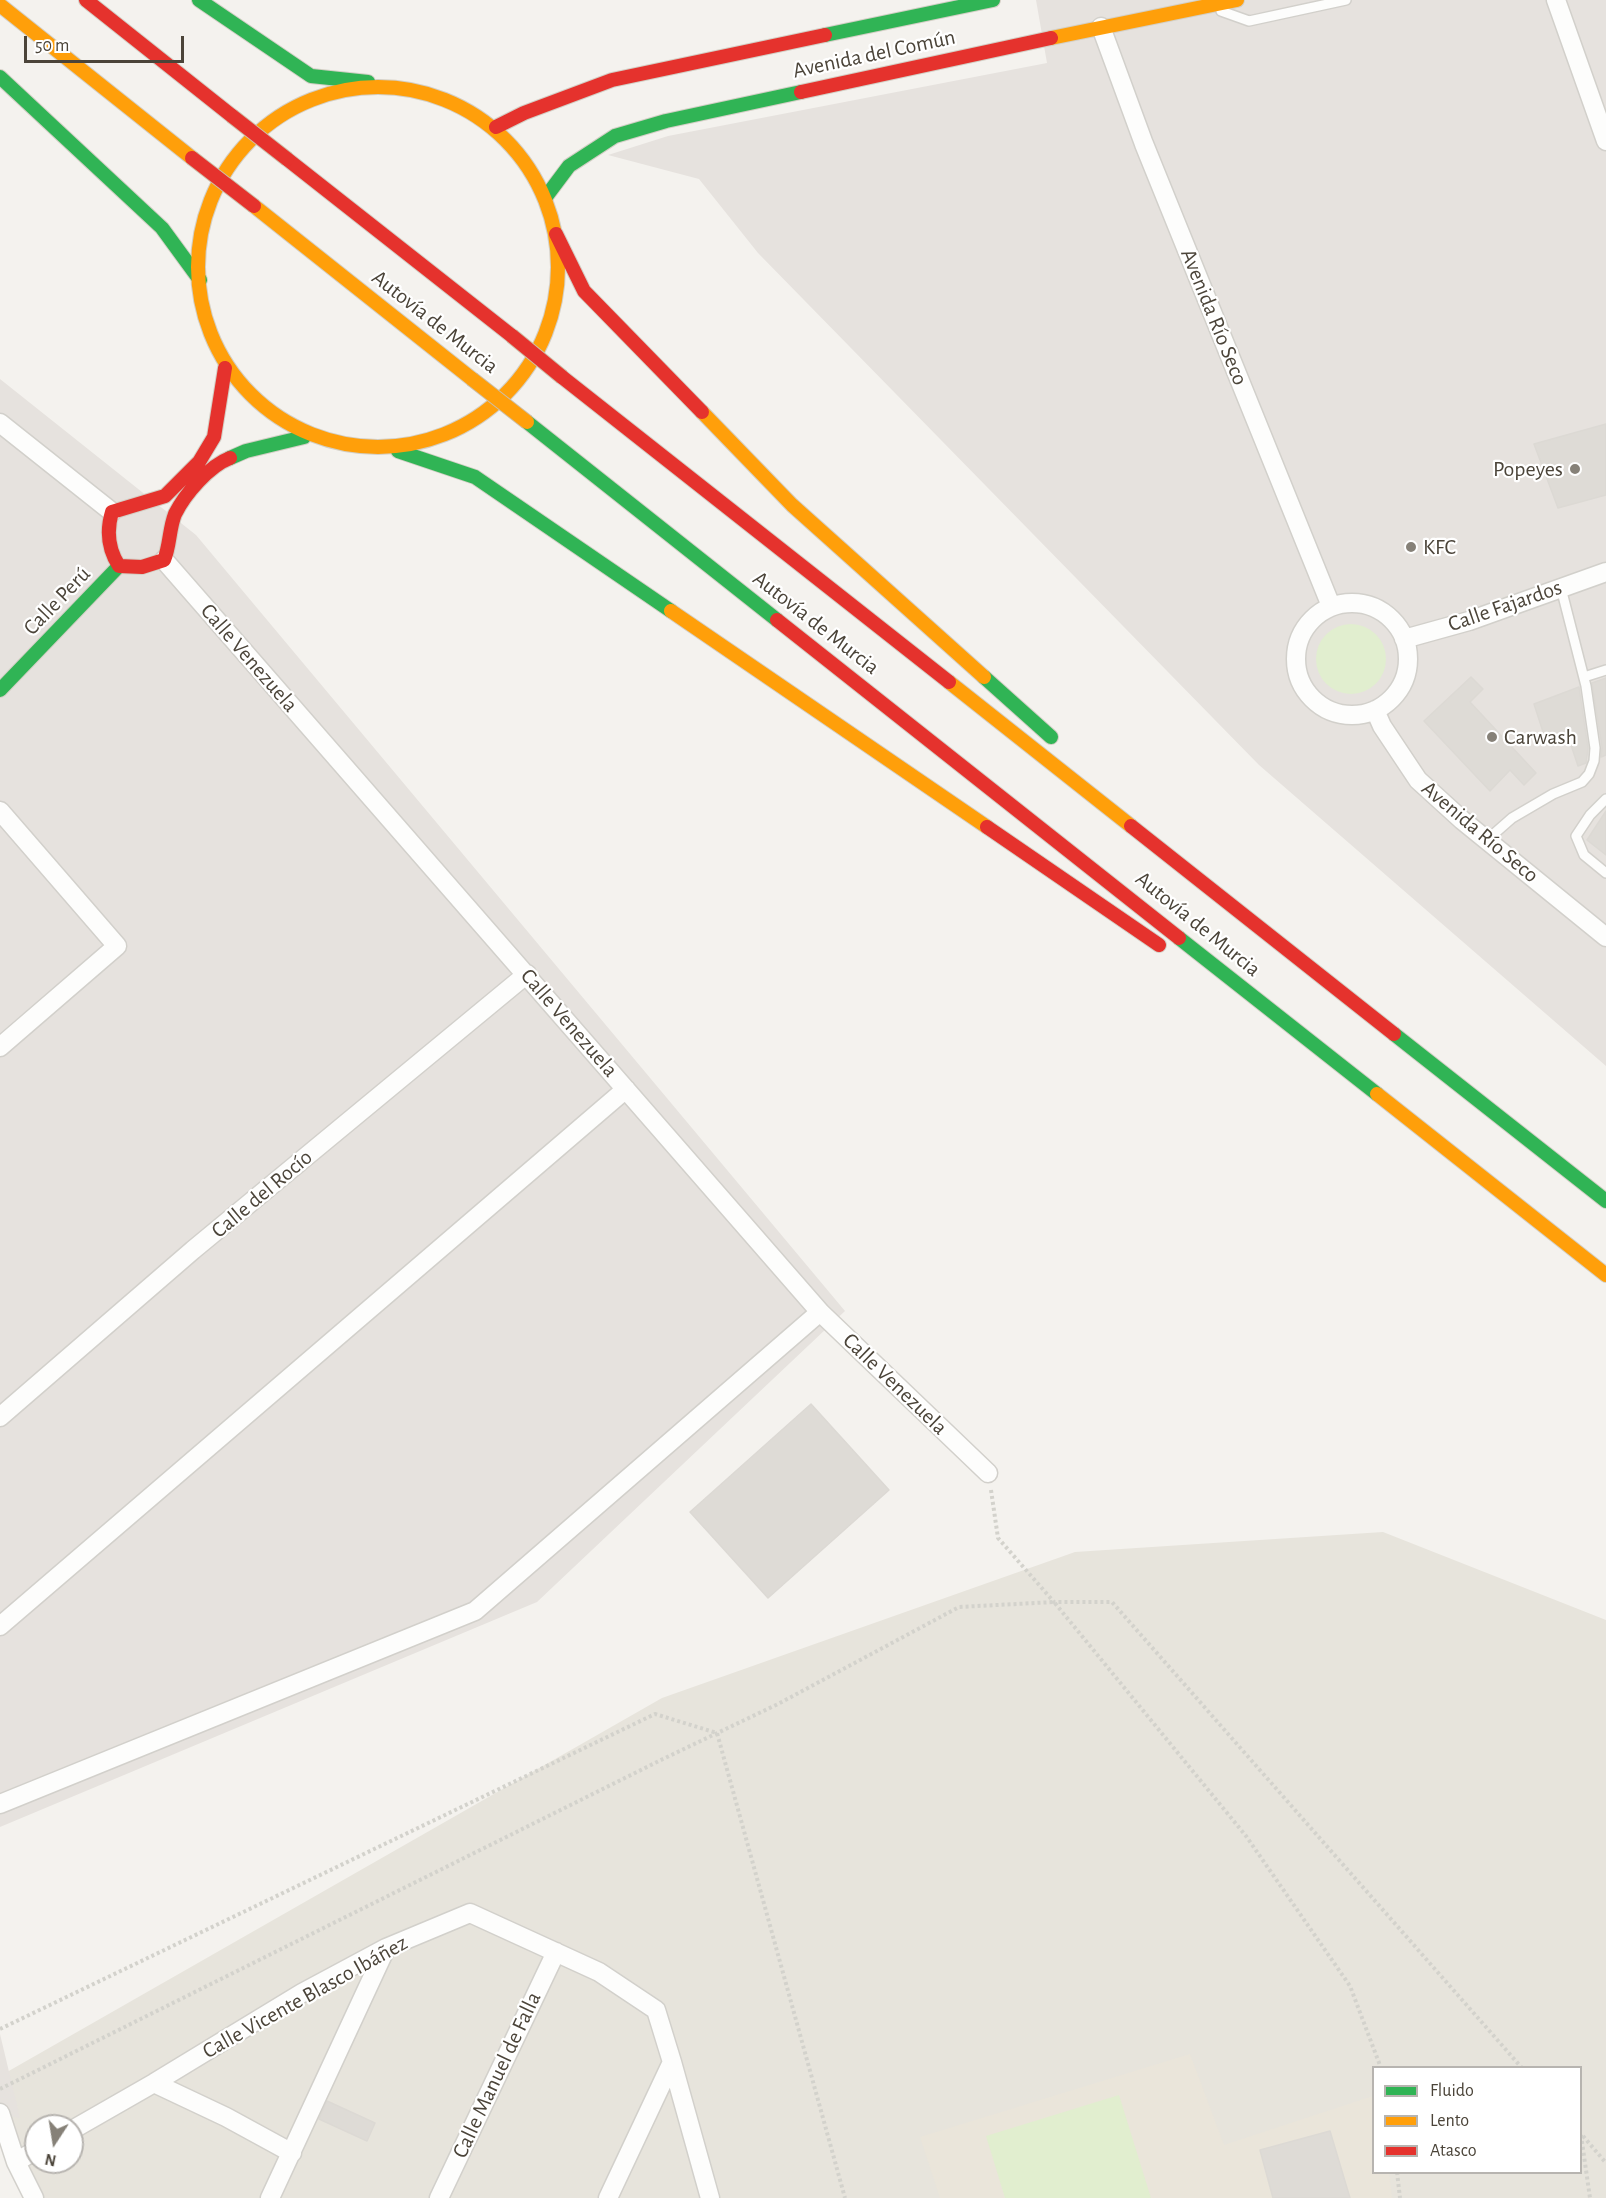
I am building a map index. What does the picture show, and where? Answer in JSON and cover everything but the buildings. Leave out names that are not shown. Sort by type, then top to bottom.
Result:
[{"type":"main road","name":"Autovía de Murcia","points":[[86,0],[1606,1201]]},
{"type":"main road","points":[[199,0],[311,76],[419,88],[496,127],[545,198],[556,234],[584,291],[792,505],[1057,742]]},
{"type":"main road","name":"Avenida del Común","points":[[496,127],[524,113],[612,80],[993,0]]},
{"type":"main road","name":"Avenida del Común","points":[[545,198],[569,166],[615,136],[666,121],[1237,0]]},
{"type":"main road","name":"Autovía de Murcia","points":[[0,5],[1155,916],[1606,1275]]},
{"type":"main road","points":[[0,77],[162,228],[200,280]]},
{"type":"main road","points":[[304,437],[261,408],[225,368],[212,337],[200,280],[214,197],[251,138],[315,94],[368,82]]},
{"type":"main road","points":[[398,451],[467,426],[525,371],[561,285],[556,234]]},
{"type":"main road","points":[[112,512],[165,496],[199,462],[214,437],[225,368]]},
{"type":"main road","points":[[164,560],[175,515],[195,485],[219,462],[246,451],[304,437],[398,451],[475,477],[1174,955]]},
{"type":"main road","name":"Calle Perú","points":[[112,512],[108,524],[108,541],[111,555],[119,566],[134,569],[164,560]]},
{"type":"main road","name":"Calle Perú","points":[[0,690],[119,566]]},
{"type":"main road","points":[[1128,806],[1296,956]]},
{"type":"main road","points":[[1214,982],[1381,1097]]},
{"type":"street","points":[[1556,0],[1606,141]]},
{"type":"street","name":"Avenida Río Seco","points":[[1101,27],[1144,144],[1331,606]]},
{"type":"street","points":[[0,423],[112,512]]},
{"type":"street","name":"Calle Venezuela","points":[[164,560],[820,1312],[988,1473]]},
{"type":"street","name":"Calle Fajardos","points":[[1404,639],[1469,621],[1606,572]]},
{"type":"street","points":[[1348,603],[1374,608],[1395,623],[1404,639],[1408,662],[1406,674],[1394,695],[1376,710],[1358,714],[1340,714],[1324,707],[1310,696],[1300,681],[1296,663],[1297,646],[1304,629],[1316,616],[1331,606],[1348,603]]},
{"type":"street","name":"Avenida Río Seco","points":[[1376,710],[1382,726],[1418,780],[1462,820],[1606,937]]},
{"type":"street","points":[[0,811],[117,946],[0,1047]]},
{"type":"street","name":"Calle del Rocío","points":[[0,1417],[193,1250],[527,974]]},
{"type":"street","points":[[0,1626],[626,1089]]},
{"type":"street","points":[[0,1804],[475,1611],[820,1312]]},
{"type":"street","name":"Calle Vicente Blasco Ibáñez","points":[[84,2123],[302,1994],[386,1948],[470,1913],[599,1972],[656,2010],[710,2198]]},
{"type":"street","points":[[270,2198],[386,1948]]},
{"type":"street","name":"Calle Manuel de Falla","points":[[438,2198],[556,1952]]},
{"type":"street","points":[[608,2198],[672,2062]]},
{"type":"street","points":[[154,2083],[226,2117],[292,2153]]},
{"type":"street","points":[[0,2113],[16,2162],[34,2198]]},
{"type":"street","points":[[16,2162],[24,2157]]},
{"type":"lane","points":[[1208,6],[1249,21],[1346,0]]},
{"type":"lane","points":[[1487,840],[1512,818],[1553,794],[1582,782],[1589,774],[1594,761],[1595,748],[1584,677],[1561,588]]},
{"type":"lane","points":[[1584,677],[1606,670]]},
{"type":"lane","points":[[1606,799],[1590,815],[1576,836],[1584,855],[1606,873]]},
{"type":"path","points":[[988,1473],[998,1538],[1054,1602],[1246,1836],[1350,1986],[1380,2066]]},
{"type":"path","points":[[0,2088],[778,1704],[959,1606],[1054,1602],[1112,1602],[1521,2066]]},
{"type":"path","points":[[0,2029],[655,1714],[717,1733]]},
{"type":"path","points":[[717,1733],[845,2198]]},
{"type":"path","points":[[1582,2135],[1606,2163]]},
{"type":"path","points":[[1582,2141],[1590,2198]]},
{"type":"path","points":[[1397,2174],[1400,2198]]},
{"type":"shaded area","points":[[1036,0],[1606,0],[1606,1066],[1259,765],[758,253],[699,179],[608,155],[668,136],[1047,63]]},
{"type":"shaded area","points":[[0,379],[196,535],[845,1311],[537,1602],[0,1827]]},
{"type":"shaded area","points":[[1383,1532],[1606,1620],[1606,2198],[37,2198],[25,2174],[84,2174],[84,2114],[24,2114],[24,2171],[0,2122],[0,2076],[662,1698],[1075,1552]]},
{"type":"shaded area","points":[[0,2034],[20,2118],[0,2114]]},
{"type":"shaded area","points":[[1190,2054],[1224,2145],[1372,2096],[1372,2174],[1389,2174],[1392,2198],[940,2198],[920,2137]]},
{"type":"green space","points":[[1351,624],[1370,630],[1380,640],[1386,659],[1380,678],[1370,688],[1351,694],[1332,688],[1322,678],[1316,659],[1322,640],[1332,630]]},
{"type":"green space","points":[[1119,2095],[1151,2198],[1005,2198],[986,2136]]},
{"type":"traffic: fast","points":[[199,0],[311,76],[368,82]]},
{"type":"traffic: fast","points":[[825,35],[993,0]]},
{"type":"traffic: fast","points":[[0,77],[162,228],[200,280]]},
{"type":"traffic: fast","points":[[545,198],[569,166],[615,136],[666,121],[801,92]]},
{"type":"traffic: fast","points":[[527,422],[777,620]]},
{"type":"traffic: fast","points":[[230,458],[246,451],[304,437]]},
{"type":"traffic: fast","points":[[398,451],[475,477],[671,611]]},
{"type":"traffic: fast","points":[[0,690],[119,566]]},
{"type":"traffic: fast","points":[[984,677],[1051,737]]},
{"type":"traffic: fast","points":[[1179,938],[1377,1094]]},
{"type":"traffic: fast","points":[[1394,1034],[1606,1201]]},
{"type":"traffic: slow","points":[[1051,38],[1237,0]]},
{"type":"traffic: slow","points":[[0,5],[192,158]]},
{"type":"traffic: slow","points":[[378,87],[413,91],[447,101],[478,118],[505,140],[527,167],[544,198],[554,232],[558,267],[554,302],[544,336],[527,367],[505,394],[478,416],[447,433],[413,443],[378,447],[343,443],[309,433],[278,416],[251,394],[229,367],[212,336],[202,302],[198,267],[202,232],[212,198],[229,167],[251,140],[278,118],[309,101],[343,91],[378,87]]},
{"type":"traffic: slow","points":[[254,206],[472,379]]},
{"type":"traffic: slow","points":[[472,379],[527,422]]},
{"type":"traffic: slow","points":[[702,412],[792,505],[984,677]]},
{"type":"traffic: slow","points":[[671,611],[987,827]]},
{"type":"traffic: slow","points":[[949,682],[1131,826]]},
{"type":"traffic: slow","points":[[1377,1094],[1606,1275]]},
{"type":"traffic: jam","points":[[86,0],[232,116]]},
{"type":"traffic: jam","points":[[496,127],[524,113],[612,80],[825,35]]},
{"type":"traffic: jam","points":[[801,92],[1051,38]]},
{"type":"traffic: jam","points":[[232,116],[287,159]]},
{"type":"traffic: jam","points":[[192,158],[254,206]]},
{"type":"traffic: jam","points":[[287,159],[512,336]]},
{"type":"traffic: jam","points":[[556,234],[584,291],[702,412]]},
{"type":"traffic: jam","points":[[512,336],[562,377]]},
{"type":"traffic: jam","points":[[225,368],[214,437],[199,462],[165,496],[112,512],[109,540],[112,553],[119,566],[142,567],[164,560],[173,520],[179,506],[206,474],[230,458]]},
{"type":"traffic: jam","points":[[562,377],[949,682]]},
{"type":"traffic: jam","points":[[777,620],[1179,938]]},
{"type":"traffic: jam","points":[[1131,826],[1394,1034]]},
{"type":"traffic: jam","points":[[987,827],[1159,945]]},
{"type":"place","name":"Popeyes","points":[[1575,469]]},
{"type":"place","name":"KFC","points":[[1411,547]]},
{"type":"place","name":"Carwash","points":[[1492,737]]}]
